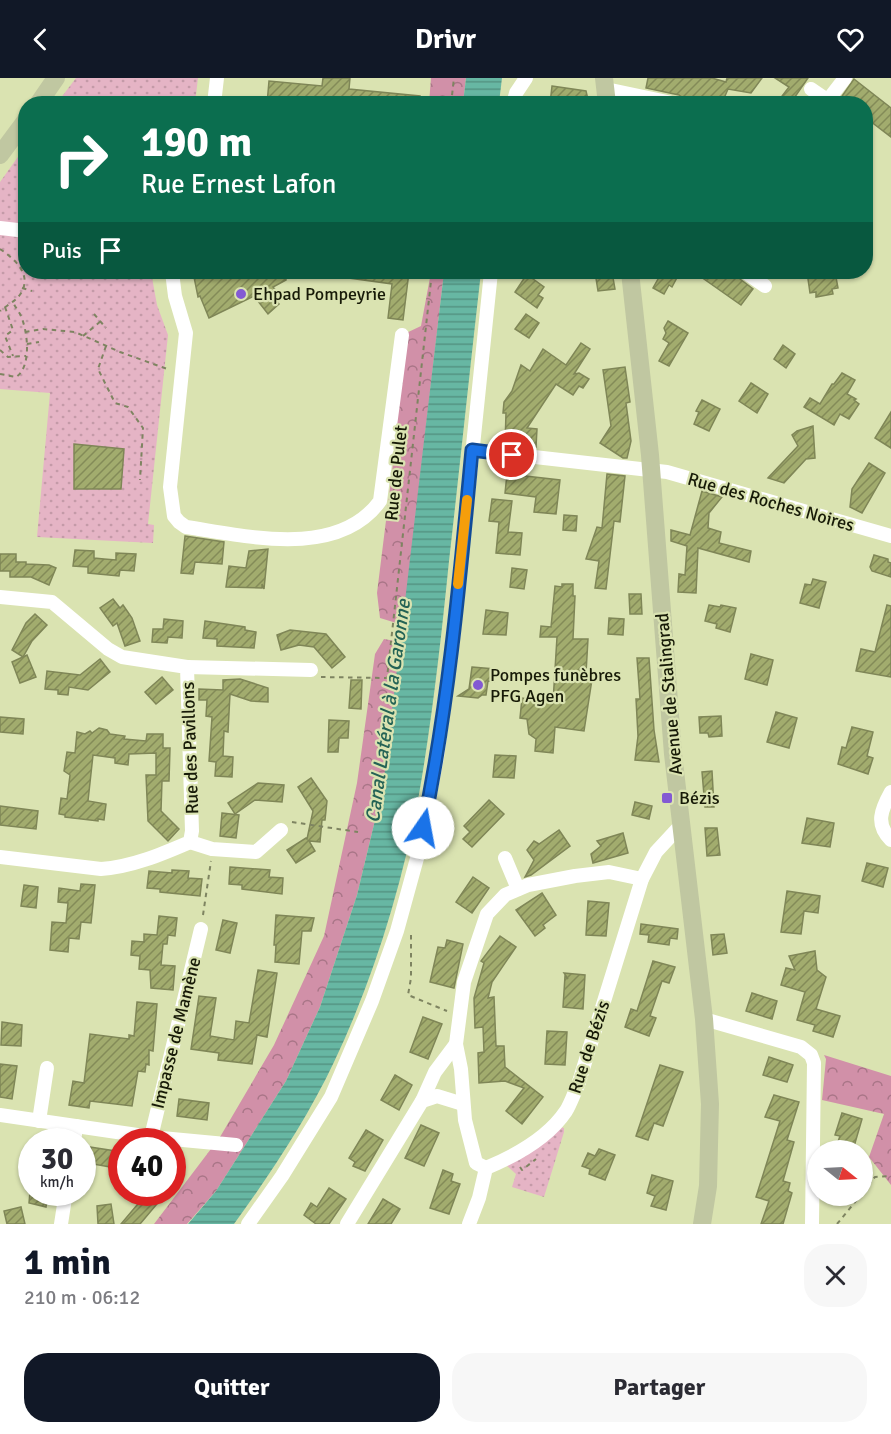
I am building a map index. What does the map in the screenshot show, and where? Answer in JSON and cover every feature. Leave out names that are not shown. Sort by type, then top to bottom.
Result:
[{"type":"main road","points":[[44,96],[56,78]]},
{"type":"main road","points":[[0,155],[18,131]]},
{"type":"main road","name":"Avenue de Stalingrad","points":[[631,279],[651,469],[673,754],[704,1019],[710,1104],[708,1186],[702,1224]]},
{"type":"street","points":[[215,96],[217,78]]},
{"type":"street","points":[[515,96],[526,78]]},
{"type":"street","points":[[834,96],[845,78]]},
{"type":"street","points":[[603,84],[647,96]]},
{"type":"street","points":[[811,89],[821,96]]},
{"type":"street","points":[[0,228],[18,230]]},
{"type":"street","points":[[173,279],[175,296],[186,333],[170,487],[174,516],[186,526],[273,539],[326,537],[371,514],[380,501],[402,335]]},
{"type":"street","points":[[249,1224],[332,1097],[372,1001],[398,926],[419,851],[437,757],[453,639],[490,279]]},
{"type":"street","points":[[755,279],[765,286]]},
{"type":"street","name":"Rue des Roches Noires","points":[[472,450],[651,469],[891,536]]},
{"type":"street","name":"Rue des Pavillons","points":[[0,597],[52,602],[108,650],[122,657],[187,666],[192,822],[190,842]]},
{"type":"street","points":[[187,666],[311,670]]},
{"type":"street","points":[[891,792],[881,814],[880,822],[883,831],[891,840]]},
{"type":"street","name":"Rue de Bézis","points":[[486,1168],[532,1144],[567,1110],[578,1085],[645,873],[656,852],[681,825]]},
{"type":"street","points":[[0,857],[101,869],[117,868],[190,842],[212,849],[256,852],[281,830]]},
{"type":"street","points":[[469,1224],[479,1198],[486,1168],[476,1163],[470,1143],[456,1044],[464,982],[487,914],[505,895],[518,889],[575,876],[609,872],[645,873],[665,853],[684,849]]},
{"type":"street","points":[[505,858],[518,889]]},
{"type":"street","name":"Impasse de Mamène","points":[[153,1128],[201,929]]},
{"type":"street","points":[[704,1019],[801,1047],[811,1055],[814,1063],[812,1224]]},
{"type":"street","points":[[347,1224],[422,1101],[435,1072],[456,1044]]},
{"type":"street","points":[[39,1121],[47,1068]]},
{"type":"street","points":[[422,1101],[437,1096],[463,1104]]},
{"type":"street","points":[[0,1115],[108,1131]]},
{"type":"street","points":[[186,1140],[236,1145]]},
{"type":"street","points":[[61,1224],[64,1206]]},
{"type":"path","points":[[452,96],[454,78]]},
{"type":"path","points":[[0,249],[18,264]]},
{"type":"path","points":[[0,311],[19,296],[24,279]]},
{"type":"path","name":"Rue de Pulet","points":[[311,670],[323,678],[387,678],[431,279]]},
{"type":"path","points":[[22,288],[32,291]]},
{"type":"path","points":[[0,374],[12,378],[21,374],[26,363],[27,344],[21,316],[13,302]]},
{"type":"path","points":[[5,307],[13,330],[5,336],[13,356]]},
{"type":"path","points":[[94,314],[106,328]]},
{"type":"path","points":[[83,336],[101,321]]},
{"type":"path","points":[[24,332],[43,328],[62,329],[75,332],[170,370],[182,368]]},
{"type":"path","points":[[27,344],[39,342]]},
{"type":"path","points":[[106,346],[98,369],[115,402],[128,407],[143,428],[140,480]]},
{"type":"path","points":[[0,350],[8,357],[26,356]]},
{"type":"path","points":[[281,830],[291,822],[358,832]]},
{"type":"path","points":[[201,929],[212,849]]},
{"type":"path","points":[[411,932],[411,978],[408,995],[459,1016]]},
{"type":"path","points":[[522,1170],[540,1155]]},
{"type":"path","points":[[873,1179],[875,1177],[891,1176]]},
{"type":"path","points":[[837,1224],[851,1206]]},
{"type":"green space","points":[[431,78],[466,78],[464,96],[430,96]]},
{"type":"green space","points":[[430,279],[443,279],[403,625],[380,618],[377,593],[394,456],[402,335],[421,326]]},
{"type":"green space","points":[[384,639],[395,641],[401,648],[383,787],[357,895],[320,1007],[286,1081],[216,1191],[187,1224],[154,1224],[168,1206],[186,1206],[186,1182],[220,1137],[274,1045],[324,936],[357,783],[375,654]]},
{"type":"green space","points":[[824,1055],[891,1076],[891,1185],[873,1162],[873,1146],[884,1114],[822,1100],[826,1059]]},
{"type":"shaded area","points":[[76,78],[198,78],[196,96],[62,96]]},
{"type":"shaded area","points":[[18,157],[18,279],[152,279],[157,305],[168,335],[148,524],[154,525],[153,543],[37,537],[50,393],[0,389],[0,182]]},
{"type":"shaded area","points":[[561,1127],[564,1128],[564,1132],[544,1197],[512,1187],[516,1174],[506,1165]]},
{"type":"water","points":[[466,78],[502,78],[500,96],[464,96]]},
{"type":"water","points":[[443,279],[480,279],[432,710],[411,833],[384,934],[361,999],[334,1062],[288,1145],[261,1185],[234,1224],[188,1224],[216,1191],[286,1081],[320,1007],[357,895],[383,787]]},
{"type":"building","points":[[323,78],[350,78],[349,89],[420,96],[268,96],[269,81],[322,86]]},
{"type":"building","points":[[648,78],[712,78],[726,82],[727,78],[762,78],[751,93],[728,89],[725,96],[680,96],[646,88]]},
{"type":"building","points":[[775,78],[808,78],[796,96],[782,96],[789,87]]},
{"type":"building","points":[[854,79],[891,108],[891,137],[873,123],[873,96],[842,96]]},
{"type":"building","points":[[552,86],[586,91],[587,96],[551,96]]},
{"type":"building","name":"Ehpad Pompeyrie","points":[[194,279],[286,279],[273,287],[280,296],[275,300],[279,304],[268,314],[254,296],[209,318],[200,296],[198,297]]},
{"type":"building","points":[[356,279],[408,279],[403,320],[388,318],[392,284]]},
{"type":"building","points":[[524,279],[533,279],[544,287],[538,295],[543,298],[537,308],[515,292]]},
{"type":"building","points":[[596,279],[613,279],[615,289],[598,291]]},
{"type":"building","points":[[658,279],[676,279],[672,287],[669,285],[664,294],[653,288]]},
{"type":"building","points":[[704,279],[740,279],[753,289],[741,305]]},
{"type":"building","points":[[808,279],[836,279],[838,288],[832,289],[833,294],[816,297],[816,292],[810,293]]},
{"type":"building","points":[[526,314],[539,323],[529,338],[515,329]]},
{"type":"building","points":[[668,321],[688,333],[669,366],[659,361],[669,343],[663,339],[666,333],[664,328]]},
{"type":"building","points":[[581,343],[590,349],[574,374],[579,373],[589,379],[583,388],[579,386],[573,395],[556,384],[527,428],[537,429],[536,447],[505,445],[504,402],[512,391],[521,365],[530,371],[543,349],[566,365]]},
{"type":"building","points":[[783,345],[795,354],[786,368],[774,359]]},
{"type":"building","points":[[625,367],[630,402],[626,403],[631,441],[627,458],[623,458],[600,443],[611,426],[603,370]]},
{"type":"building","points":[[842,373],[855,380],[847,394],[856,399],[854,400],[859,404],[849,419],[840,414],[834,425],[804,407],[810,398],[820,404]]},
{"type":"building","points":[[751,383],[768,394],[757,413],[739,401]]},
{"type":"building","points":[[702,400],[720,409],[709,431],[694,424],[699,412],[696,411]]},
{"type":"building","points":[[891,412],[891,448],[875,438]]},
{"type":"building","points":[[813,426],[815,458],[806,459],[784,483],[768,478],[798,446],[792,435]]},
{"type":"building","points":[[74,444],[124,449],[121,489],[74,489]]},
{"type":"building","points":[[869,463],[885,473],[862,513],[850,507],[852,489]]},
{"type":"building","points":[[507,474],[560,480],[556,514],[534,512],[536,497],[505,493]]},
{"type":"building","points":[[607,474],[625,476],[620,522],[614,521],[606,589],[595,588],[599,561],[586,559],[597,527],[602,528]]},
{"type":"building","points":[[702,491],[722,497],[709,513],[708,528],[721,532],[719,543],[751,551],[749,562],[698,548],[696,593],[678,592],[679,574],[685,575],[687,546],[671,541],[671,530],[690,535]]},
{"type":"building","points":[[492,499],[512,501],[508,532],[522,533],[520,555],[496,553],[499,522],[489,521]]},
{"type":"building","points":[[564,515],[577,516],[576,531],[563,530]]},
{"type":"building","points":[[185,536],[224,542],[222,564],[195,562],[193,574],[181,573]]},
{"type":"building","points":[[268,549],[264,589],[262,584],[262,588],[226,587],[229,566],[246,568],[249,551]]},
{"type":"building","points":[[75,550],[94,551],[94,558],[116,560],[116,553],[136,554],[134,571],[120,570],[119,576],[88,573],[88,567],[73,566]]},
{"type":"building","points":[[0,554],[16,554],[16,562],[49,565],[56,568],[49,585],[31,577],[10,577],[10,571],[0,571]]},
{"type":"building","points":[[874,555],[888,559],[891,563],[891,577],[872,571],[870,567]]},
{"type":"building","points":[[512,568],[527,570],[524,589],[510,587]]},
{"type":"building","points":[[813,579],[826,582],[819,608],[800,603],[805,584],[811,585]]},
{"type":"building","points":[[562,584],[573,584],[573,596],[575,596],[573,639],[588,639],[586,673],[593,673],[584,731],[555,727],[553,753],[535,751],[536,739],[529,734],[527,719],[520,718],[522,698],[553,702],[557,637],[540,637],[541,626],[551,627],[555,586],[562,587]]},
{"type":"building","points":[[629,594],[641,594],[642,614],[630,614]]},
{"type":"building","points":[[113,599],[120,608],[123,605],[132,618],[140,641],[125,646],[117,623],[113,626],[100,608]]},
{"type":"building","points":[[709,605],[736,608],[730,632],[716,628],[717,624],[705,621]]},
{"type":"building","points":[[887,605],[891,606],[891,677],[856,671],[861,649],[875,652]]},
{"type":"building","points":[[486,610],[508,613],[506,635],[483,634]]},
{"type":"building","points":[[35,614],[47,625],[32,641],[23,657],[12,650],[26,623]]},
{"type":"building","points":[[609,618],[624,619],[623,635],[608,634]]},
{"type":"building","points":[[164,619],[183,621],[182,638],[168,637],[167,643],[152,642],[153,629],[163,629]]},
{"type":"building","points":[[205,621],[245,627],[245,630],[256,632],[254,648],[217,646],[217,639],[203,638]]},
{"type":"building","points":[[290,630],[326,634],[345,657],[332,668],[314,647],[299,645],[281,650],[277,635]]},
{"type":"building","points":[[751,654],[773,660],[767,685],[745,679]]},
{"type":"building","points":[[27,655],[36,677],[20,683],[12,662]]},
{"type":"building","points":[[637,658],[649,658],[654,730],[659,762],[635,760],[638,736],[636,699],[640,699]]},
{"type":"building","points":[[100,659],[110,672],[88,690],[69,687],[68,695],[58,694],[58,690],[45,689],[47,671],[80,675]]},
{"type":"building","name":"Pompes funèbres PFG Agen","points":[[472,667],[495,669],[494,682],[488,681],[486,695],[478,698],[458,696],[469,689]]},
{"type":"building","points":[[162,677],[173,690],[156,704],[145,692]]},
{"type":"building","points":[[240,679],[268,688],[268,702],[251,701],[230,694],[228,732],[224,731],[223,756],[233,757],[232,777],[215,776],[216,762],[209,761],[212,717],[206,716],[207,700],[199,700],[199,689],[223,690],[223,680]]},
{"type":"building","points":[[351,680],[362,680],[361,709],[349,708]]},
{"type":"building","points":[[776,712],[797,718],[789,748],[767,742]]},
{"type":"building","points":[[721,716],[722,736],[709,737],[708,733],[700,733],[699,717]]},
{"type":"building","points":[[0,717],[24,719],[23,734],[0,732]]},
{"type":"building","points":[[329,720],[349,721],[348,738],[339,738],[338,752],[328,752]]},
{"type":"building","points":[[852,727],[873,732],[867,756],[873,758],[868,774],[838,764],[842,747],[846,748]]},
{"type":"building","points":[[99,728],[107,730],[110,734],[125,736],[124,739],[146,741],[147,734],[163,734],[163,748],[170,748],[169,781],[162,781],[161,811],[179,829],[168,841],[148,821],[146,775],[156,775],[156,753],[129,754],[128,765],[115,763],[115,758],[93,755],[88,801],[106,804],[104,820],[65,817],[59,814],[61,798],[67,799],[70,775],[64,771],[67,752],[75,753],[77,732],[85,734],[90,731],[92,733]]},
{"type":"building","points":[[495,755],[516,756],[514,778],[493,777]]},
{"type":"building","points":[[712,771],[714,807],[705,807],[702,772]]},
{"type":"building","points":[[311,778],[327,801],[325,820],[322,820],[320,842],[309,841],[315,851],[296,863],[287,850],[307,839],[313,811],[298,787]]},
{"type":"building","points":[[258,783],[284,785],[282,802],[255,800],[235,814],[228,803]]},
{"type":"building","points":[[489,800],[504,814],[472,847],[463,839],[470,832],[464,826]]},
{"type":"building","points":[[635,802],[652,806],[649,819],[632,815]]},
{"type":"building","points":[[0,806],[38,811],[36,829],[0,825]]},
{"type":"building","points":[[222,813],[239,815],[236,838],[220,836]]},
{"type":"building","points":[[807,818],[834,823],[830,847],[802,843]]},
{"type":"building","points":[[705,828],[717,828],[720,855],[707,856]]},
{"type":"building","points":[[559,830],[570,846],[525,877],[534,860],[527,850],[534,841],[539,844]]},
{"type":"building","points":[[623,833],[628,853],[593,863],[591,854],[601,846],[597,841]]},
{"type":"building","points":[[867,863],[888,868],[883,887],[862,881]]},
{"type":"building","points":[[230,867],[270,870],[269,877],[283,878],[282,894],[242,889],[242,885],[229,884]]},
{"type":"building","points":[[172,870],[189,871],[188,878],[202,879],[200,896],[160,892],[160,889],[147,888],[149,871],[172,873]]},
{"type":"building","points":[[473,877],[489,888],[472,913],[456,902]]},
{"type":"building","points":[[81,884],[95,885],[91,923],[81,922],[79,939],[69,938],[68,952],[50,950],[52,922],[66,923],[68,903],[58,902],[59,888],[80,891]]},
{"type":"building","points":[[24,885],[38,887],[36,908],[21,906]]},
{"type":"building","points":[[787,891],[820,896],[818,913],[804,911],[801,934],[781,932]]},
{"type":"building","points":[[542,893],[556,915],[543,925],[545,928],[535,936],[516,910]]},
{"type":"building","points":[[588,901],[609,903],[606,936],[586,935]]},
{"type":"building","points":[[276,915],[314,918],[311,931],[302,931],[299,964],[275,962]]},
{"type":"building","points":[[159,916],[177,918],[175,936],[168,935],[167,944],[163,944],[161,965],[175,966],[173,990],[151,988],[150,970],[139,969],[140,956],[131,955],[132,941],[144,942],[144,934],[157,935]]},
{"type":"building","points":[[223,920],[237,923],[230,953],[216,950]]},
{"type":"building","points":[[641,924],[678,929],[677,939],[670,938],[669,945],[648,942],[649,935],[640,934]]},
{"type":"building","points":[[724,934],[727,953],[713,955],[711,935]]},
{"type":"building","points":[[500,936],[516,947],[492,982],[488,998],[494,997],[496,1046],[504,1046],[505,1067],[543,1097],[522,1124],[506,1111],[524,1088],[505,1081],[479,1083],[478,1053],[484,1052],[483,1027],[475,1028],[474,998],[484,963],[481,961]]},
{"type":"building","points":[[447,940],[463,944],[454,988],[430,982],[438,947],[445,948]]},
{"type":"building","points":[[815,951],[817,970],[826,977],[816,1009],[840,1016],[833,1037],[813,1031],[815,1025],[797,1020],[805,992],[781,985],[786,968],[795,970],[789,956]]},
{"type":"building","points":[[653,961],[675,967],[669,983],[662,981],[650,1016],[656,1018],[649,1036],[625,1027],[631,1009],[637,1011]]},
{"type":"building","points":[[258,970],[277,973],[267,1037],[257,1035],[252,1064],[218,1060],[219,1053],[191,1049],[199,996],[216,998],[210,1036],[234,1040],[236,1021],[249,1023]]},
{"type":"building","points":[[564,973],[585,975],[583,1009],[563,1007],[565,976],[568,979]]},
{"type":"building","points":[[752,993],[777,1001],[772,1019],[746,1011]]},
{"type":"building","points":[[137,1002],[157,1004],[153,1051],[149,1050],[149,1065],[146,1064],[145,1072],[138,1071],[132,1106],[90,1101],[89,1108],[69,1105],[73,1081],[84,1083],[90,1034],[129,1039],[129,1035],[134,1036]]},
{"type":"building","points":[[423,1017],[442,1024],[428,1059],[410,1052]]},
{"type":"building","points":[[2,1022],[22,1025],[21,1046],[1,1045]]},
{"type":"building","points":[[547,1031],[567,1032],[565,1065],[545,1064]]},
{"type":"building","points":[[769,1057],[793,1065],[787,1082],[763,1075]]},
{"type":"building","points":[[0,1064],[17,1066],[12,1099],[0,1097]]},
{"type":"building","points":[[660,1065],[683,1072],[663,1126],[654,1123],[648,1140],[636,1136]]},
{"type":"building","points":[[395,1075],[412,1085],[399,1110],[381,1100]]},
{"type":"building","points":[[774,1095],[799,1102],[787,1140],[794,1142],[783,1181],[790,1183],[788,1191],[792,1193],[783,1224],[761,1224],[769,1201],[756,1197],[780,1121],[765,1117]]},
{"type":"building","points":[[179,1099],[209,1103],[207,1120],[177,1116]]},
{"type":"building","points":[[842,1113],[862,1119],[856,1140],[839,1140],[840,1136],[835,1135]]},
{"type":"building","points":[[421,1125],[439,1133],[424,1166],[405,1158]]},
{"type":"building","points":[[366,1130],[383,1140],[365,1171],[353,1166],[355,1162],[349,1158]]},
{"type":"building","points":[[96,1148],[108,1150],[108,1167],[96,1165]]},
{"type":"building","points":[[599,1149],[615,1155],[605,1180],[589,1174],[590,1169],[582,1166],[588,1153],[595,1156]]},
{"type":"building","points":[[443,1170],[453,1174],[451,1181],[460,1184],[449,1214],[430,1208]]},
{"type":"building","points":[[652,1175],[673,1181],[666,1210],[651,1206],[655,1196],[647,1193]]},
{"type":"building","points":[[329,1188],[346,1199],[329,1224],[316,1224],[304,1215],[311,1203],[317,1207]]},
{"type":"building","points":[[383,1199],[400,1209],[391,1224],[368,1224]]},
{"type":"building","points":[[97,1206],[111,1206],[114,1224],[98,1224]]},
{"type":"building","points":[[136,1206],[155,1206],[140,1224],[121,1224]]},
{"type":"building","points":[[21,1207],[25,1224],[7,1224],[4,1211]]},
{"type":"slow traffic","points":[[458,584],[467,500]]},
{"type":"place","name":"Ehpad Pompeyrie","points":[[241,294]]},
{"type":"place","name":"Pompes funèbres PFG Agen","points":[[478,685]]},
{"type":"place","name":"Bézis","points":[[667,798]]},
{"type":"route","points":[[423,828],[437,757],[453,639],[472,450],[512,455]]},
{"type":"water label","name":"Canal Latéral à la Garonne","points":[[388,711]]}]
